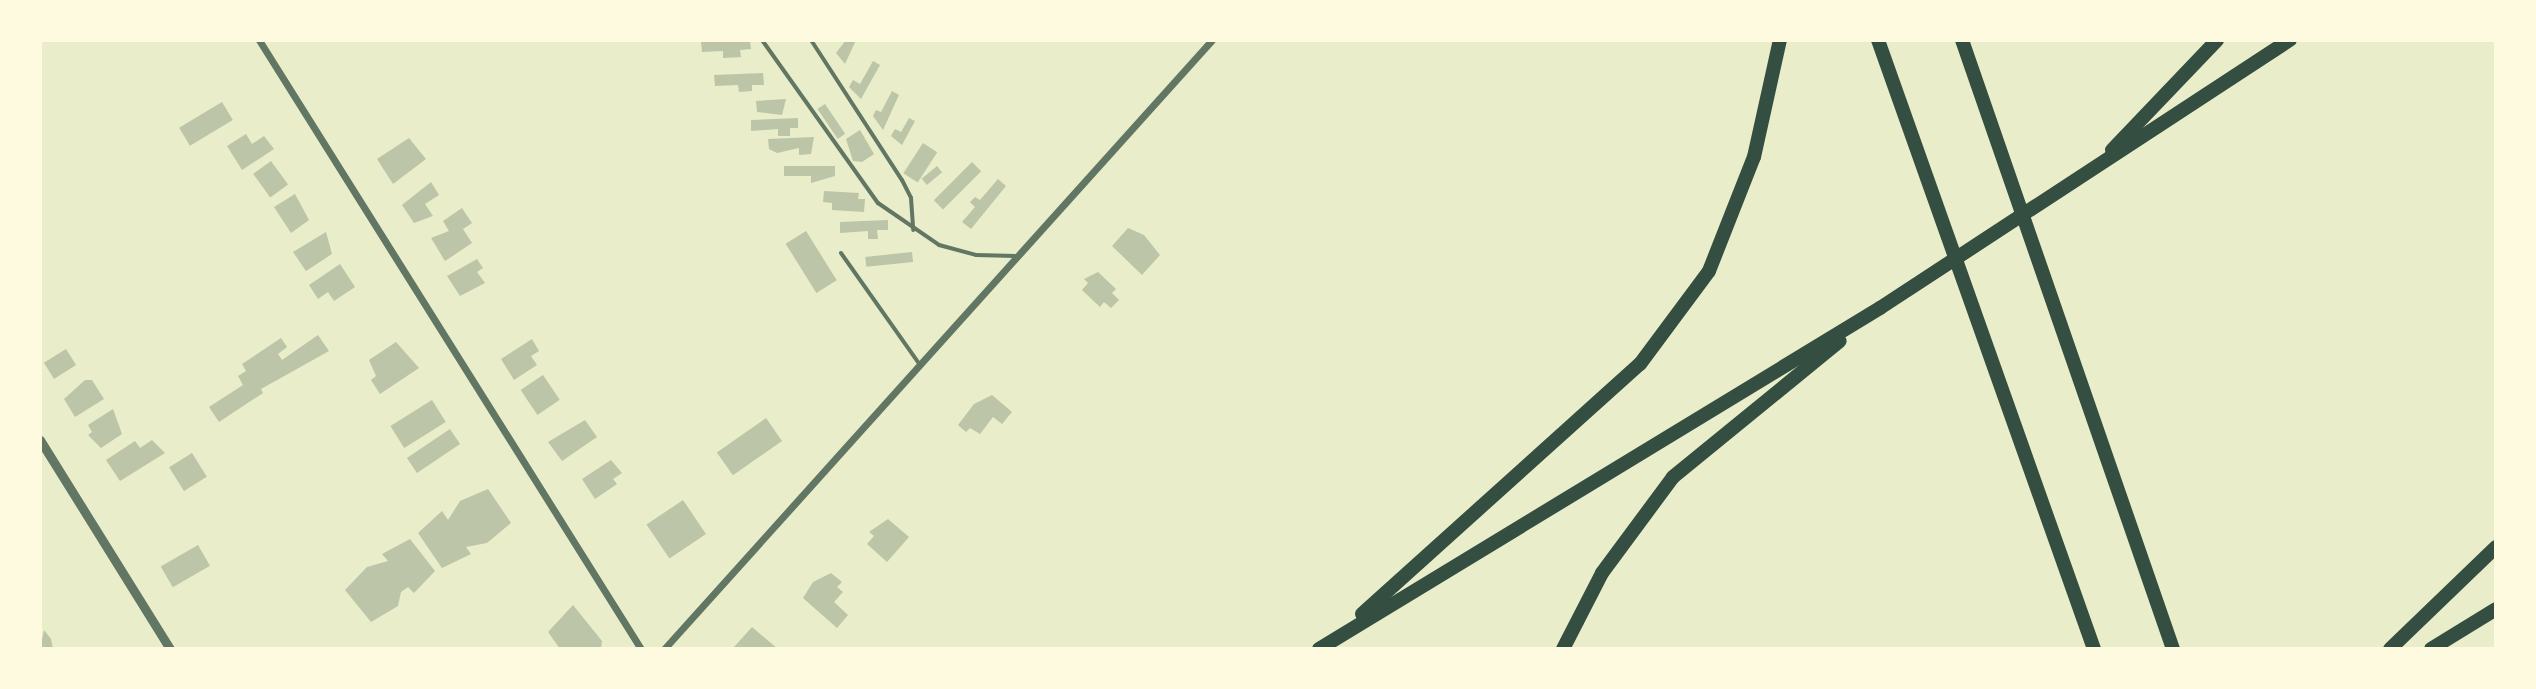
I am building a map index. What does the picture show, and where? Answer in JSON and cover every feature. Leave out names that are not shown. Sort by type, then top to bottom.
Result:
[{"type":"highway","points":[[1334,639],[1640,364],[1709,271],[1754,157],[1780,40]]},
{"type":"highway","points":[[1878,40],[2094,649]]},
{"type":"highway","points":[[2093,169],[2217,40]]},
{"type":"highway","points":[[1319,649],[1880,308],[2290,40]]},
{"type":"highway","points":[[1964,42],[2173,649]]},
{"type":"highway","points":[[1563,649],[1602,573],[1673,477],[1880,308]]},
{"type":"highway","points":[[2390,649],[2496,547]]},
{"type":"highway","points":[[2431,649],[2496,609]]},
{"type":"street","points":[[259,40],[641,649]]},
{"type":"street","points":[[664,649],[1212,40]]},
{"type":"street","points":[[40,440],[170,649]]},
{"type":"lane","points":[[762,40],[878,203],[939,245],[976,255],[1016,256]]},
{"type":"lane","points":[[811,40],[902,180],[911,198],[913,230]]},
{"type":"lane","points":[[841,253],[920,365]]},
{"type":"building","points":[[750,40],[751,49],[740,50],[741,57],[723,58],[723,51],[702,52],[701,42]]},
{"type":"building","points":[[846,40],[856,40],[845,64],[836,53]]},
{"type":"building","points":[[873,61],[880,65],[861,99],[849,87],[853,80],[860,84]]},
{"type":"building","points":[[763,73],[764,85],[752,85],[752,91],[739,92],[738,85],[715,86],[714,75]]},
{"type":"building","points":[[892,91],[899,95],[883,130],[873,116],[876,110],[881,112]]},
{"type":"building","points":[[786,99],[782,115],[757,112],[756,101]]},
{"type":"building","points":[[222,102],[233,120],[190,146],[179,128]]},
{"type":"building","points":[[825,104],[845,134],[838,139],[818,109]]},
{"type":"building","points":[[798,118],[798,128],[790,128],[790,136],[778,136],[778,129],[751,131],[751,120]]},
{"type":"building","points":[[909,118],[915,121],[902,145],[891,136],[895,129],[901,132]]},
{"type":"building","points":[[860,130],[874,154],[862,162],[853,161],[846,139]]},
{"type":"building","points":[[246,134],[252,144],[264,136],[274,149],[242,170],[227,146]]},
{"type":"building","points":[[814,137],[811,154],[799,155],[799,148],[777,153],[769,149],[768,139]]},
{"type":"building","points":[[409,138],[426,159],[393,184],[377,159]]},
{"type":"building","points":[[923,143],[937,152],[918,182],[903,173]]},
{"type":"building","points":[[271,161],[288,184],[270,197],[253,174]]},
{"type":"building","points":[[972,162],[981,171],[943,209],[934,200]]},
{"type":"building","points":[[784,166],[835,166],[835,176],[811,183],[811,176],[784,176]]},
{"type":"building","points":[[937,166],[942,172],[927,185],[922,179]]},
{"type":"building","points":[[998,179],[1006,186],[971,229],[962,222],[975,207],[970,202],[975,197],[980,200]]},
{"type":"building","points":[[431,182],[439,195],[425,204],[433,216],[414,223],[402,205]]},
{"type":"building","points":[[824,191],[859,193],[858,199],[865,199],[864,212],[832,210],[832,203],[823,202]]},
{"type":"building","points":[[295,194],[309,220],[291,233],[274,207]]},
{"type":"building","points":[[462,208],[472,223],[463,229],[472,243],[445,261],[431,238],[449,231],[443,221]]},
{"type":"building","points":[[888,220],[888,230],[877,230],[878,239],[868,239],[868,231],[840,233],[840,222]]},
{"type":"building","points":[[1128,228],[1144,235],[1160,255],[1142,275],[1112,246]]},
{"type":"building","points":[[806,231],[837,280],[816,293],[786,244]]},
{"type":"building","points":[[326,232],[332,254],[306,271],[293,252]]},
{"type":"building","points":[[912,252],[913,262],[866,267],[865,257]]},
{"type":"building","points":[[477,259],[483,268],[477,272],[485,283],[460,296],[447,276]]},
{"type":"building","points":[[340,264],[355,287],[334,301],[328,292],[318,299],[309,285]]},
{"type":"building","points":[[1098,272],[1116,289],[1112,293],[1119,300],[1111,308],[1104,302],[1100,307],[1082,290],[1088,283],[1084,279]]},
{"type":"building","points":[[318,335],[329,351],[261,389],[263,393],[219,422],[209,407],[243,385],[238,376],[246,371],[242,364],[281,338],[287,347],[278,354],[282,360]]},
{"type":"building","points":[[532,339],[539,351],[531,356],[537,365],[514,380],[501,359]]},
{"type":"building","points":[[396,342],[419,368],[380,394],[371,380],[376,376],[369,360]]},
{"type":"building","points":[[66,349],[76,365],[54,379],[44,363]]},
{"type":"building","points":[[543,375],[560,400],[537,415],[521,390]]},
{"type":"building","points":[[85,380],[92,380],[104,399],[75,417],[64,399]]},
{"type":"building","points":[[992,395],[1012,412],[1002,424],[993,417],[980,434],[970,428],[966,432],[958,425],[974,404]]},
{"type":"building","points":[[432,400],[446,422],[404,448],[390,426]]},
{"type":"building","points":[[113,409],[122,434],[101,448],[88,435],[92,432],[88,425]]},
{"type":"building","points":[[766,418],[782,441],[733,475],[717,452]]},
{"type":"building","points":[[585,420],[597,437],[562,461],[548,442]]},
{"type":"building","points":[[450,429],[460,444],[417,473],[407,458]]},
{"type":"building","points":[[152,440],[165,453],[120,481],[106,460],[135,441],[140,448]]},
{"type":"building","points":[[192,453],[207,477],[184,491],[169,467]]},
{"type":"building","points":[[611,460],[622,473],[613,479],[617,484],[595,499],[582,479]]},
{"type":"building","points":[[488,489],[511,523],[487,543],[466,547],[471,554],[442,568],[418,533],[442,511],[448,520],[460,501]]},
{"type":"building","points":[[683,500],[706,534],[669,559],[647,525]]},
{"type":"building","points":[[888,519],[909,537],[887,562],[867,544],[874,536],[869,532]]},
{"type":"building","points":[[410,539],[435,571],[414,593],[408,587],[401,592],[398,606],[371,622],[345,590],[367,567],[388,561],[382,554]]},
{"type":"building","points":[[198,545],[210,566],[173,587],[161,566]]},
{"type":"building","points":[[831,573],[842,582],[837,587],[843,592],[834,602],[848,615],[837,628],[803,598],[813,582]]},
{"type":"building","points":[[573,605],[602,641],[601,649],[560,649],[548,632]]},
{"type":"building","points":[[752,627],[778,649],[734,647]]},
{"type":"building","points":[[44,630],[51,639],[53,649],[40,649]]}]
